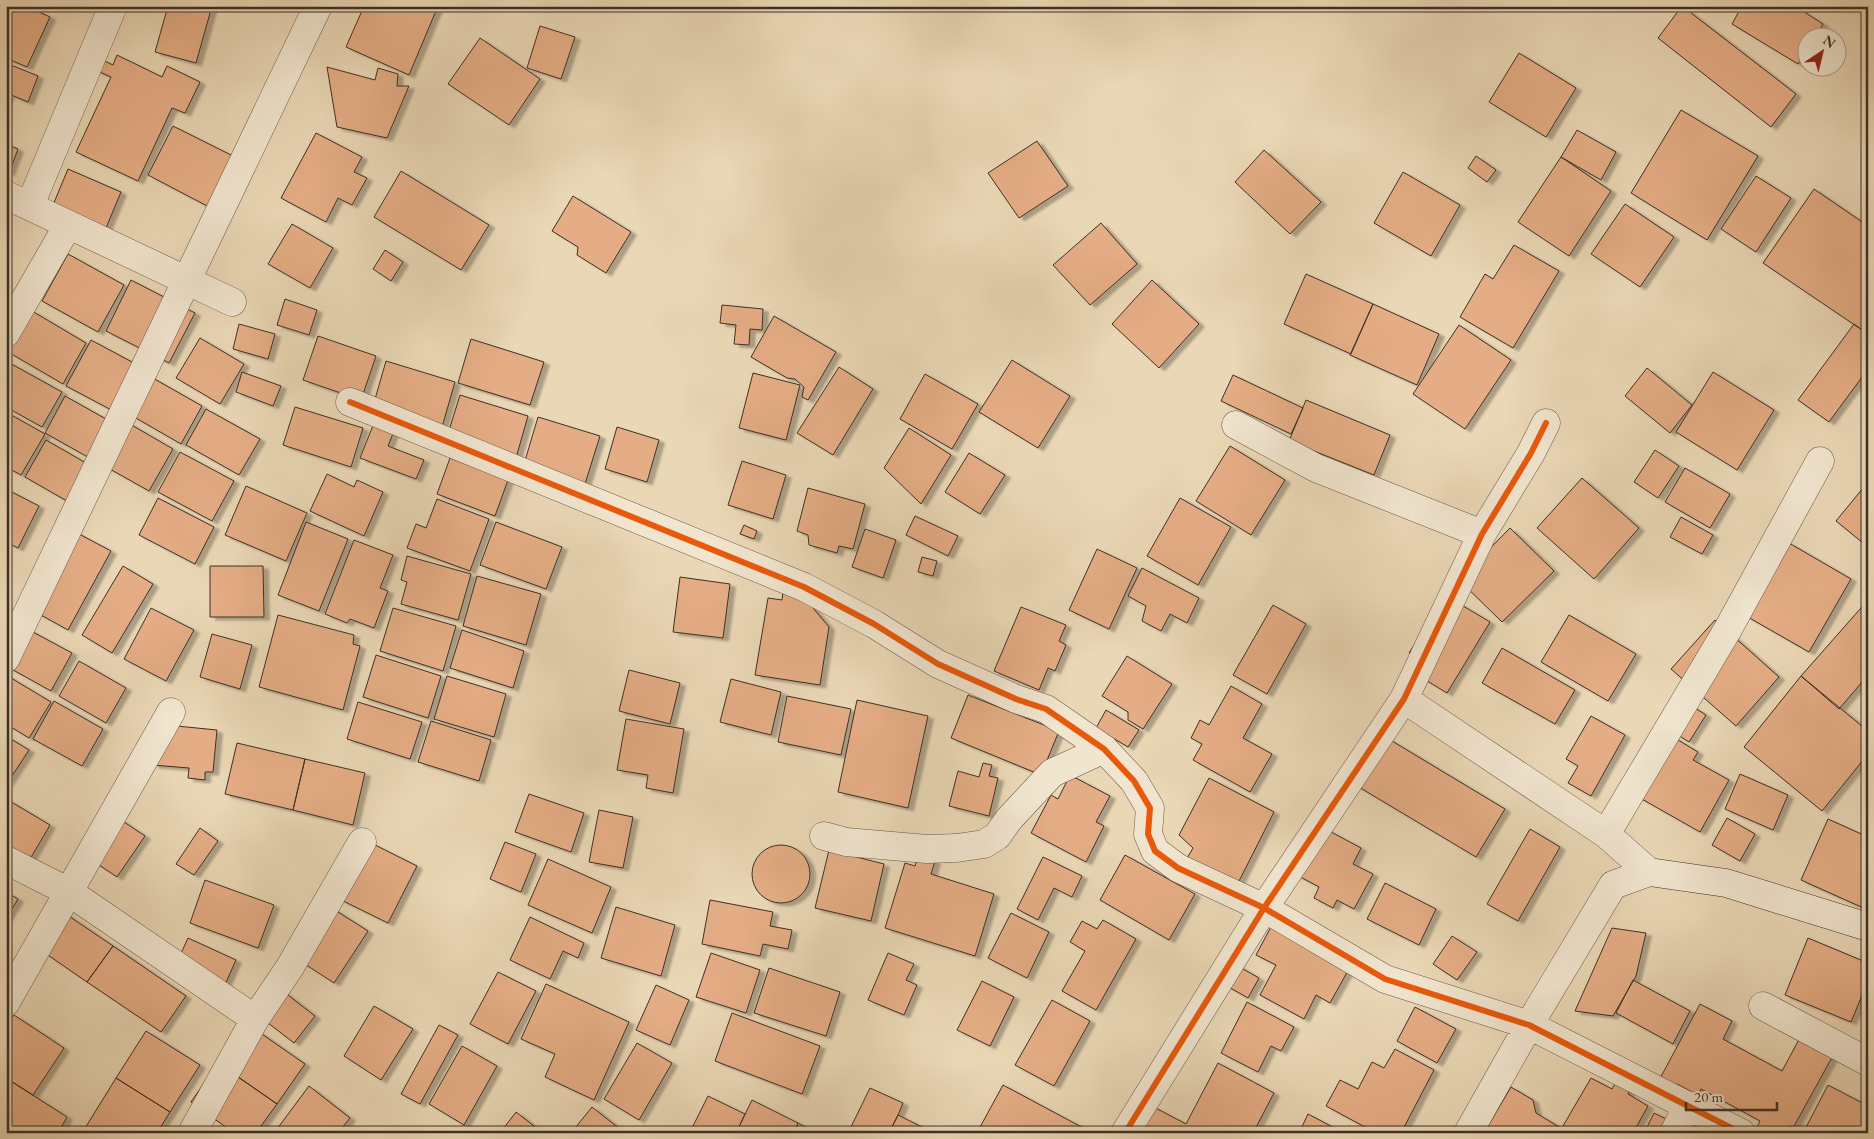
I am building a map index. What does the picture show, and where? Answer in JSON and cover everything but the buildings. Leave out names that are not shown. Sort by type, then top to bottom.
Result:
[{"type":"street","points":[[113,6],[18,200],[232,302]]},
{"type":"street","points":[[6,658],[318,6]]},
{"type":"street","points":[[6,333],[68,224]]},
{"type":"street","points":[[350,402],[804,587],[874,624],[938,664],[1016,699],[1046,709],[1104,749],[1134,781],[1150,808],[1148,834],[1155,851],[1178,868],[1264,908],[1384,979],[1529,1025],[1741,1133]]},
{"type":"street","points":[[1125,1133],[1264,908],[1404,699],[1482,534],[1531,453],[1546,423]]},
{"type":"street","points":[[1236,425],[1316,468],[1482,534]]},
{"type":"street","points":[[1606,834],[1728,629],[1820,461]]},
{"type":"street","points":[[1404,699],[1606,834],[1649,872]]},
{"type":"street","points":[[6,1002],[171,712]]},
{"type":"street","points":[[824,836],[846,842],[927,849],[957,848],[984,844],[997,836],[1015,812],[1052,773],[1104,749]]},
{"type":"street","points":[[192,1133],[255,1020],[290,967],[362,842]]},
{"type":"street","points":[[6,860],[69,892],[255,1020]]},
{"type":"street","points":[[1468,1133],[1529,1025],[1613,885],[1649,872],[1726,883],[1868,927]]},
{"type":"street","points":[[1763,1006],[1868,1062]]},
{"type":"street","points":[[1674,1133],[1688,1105]]},
{"type":"cycle path","points":[[350,402],[804,587],[874,624],[938,664],[1016,699],[1046,709],[1104,749],[1134,781],[1150,808],[1148,834],[1155,851],[1178,868],[1264,908],[1385,979],[1529,1025],[1741,1133]]},
{"type":"cycle path","points":[[1125,1133],[1264,908],[1404,699],[1482,534],[1531,453],[1546,423]]}]
